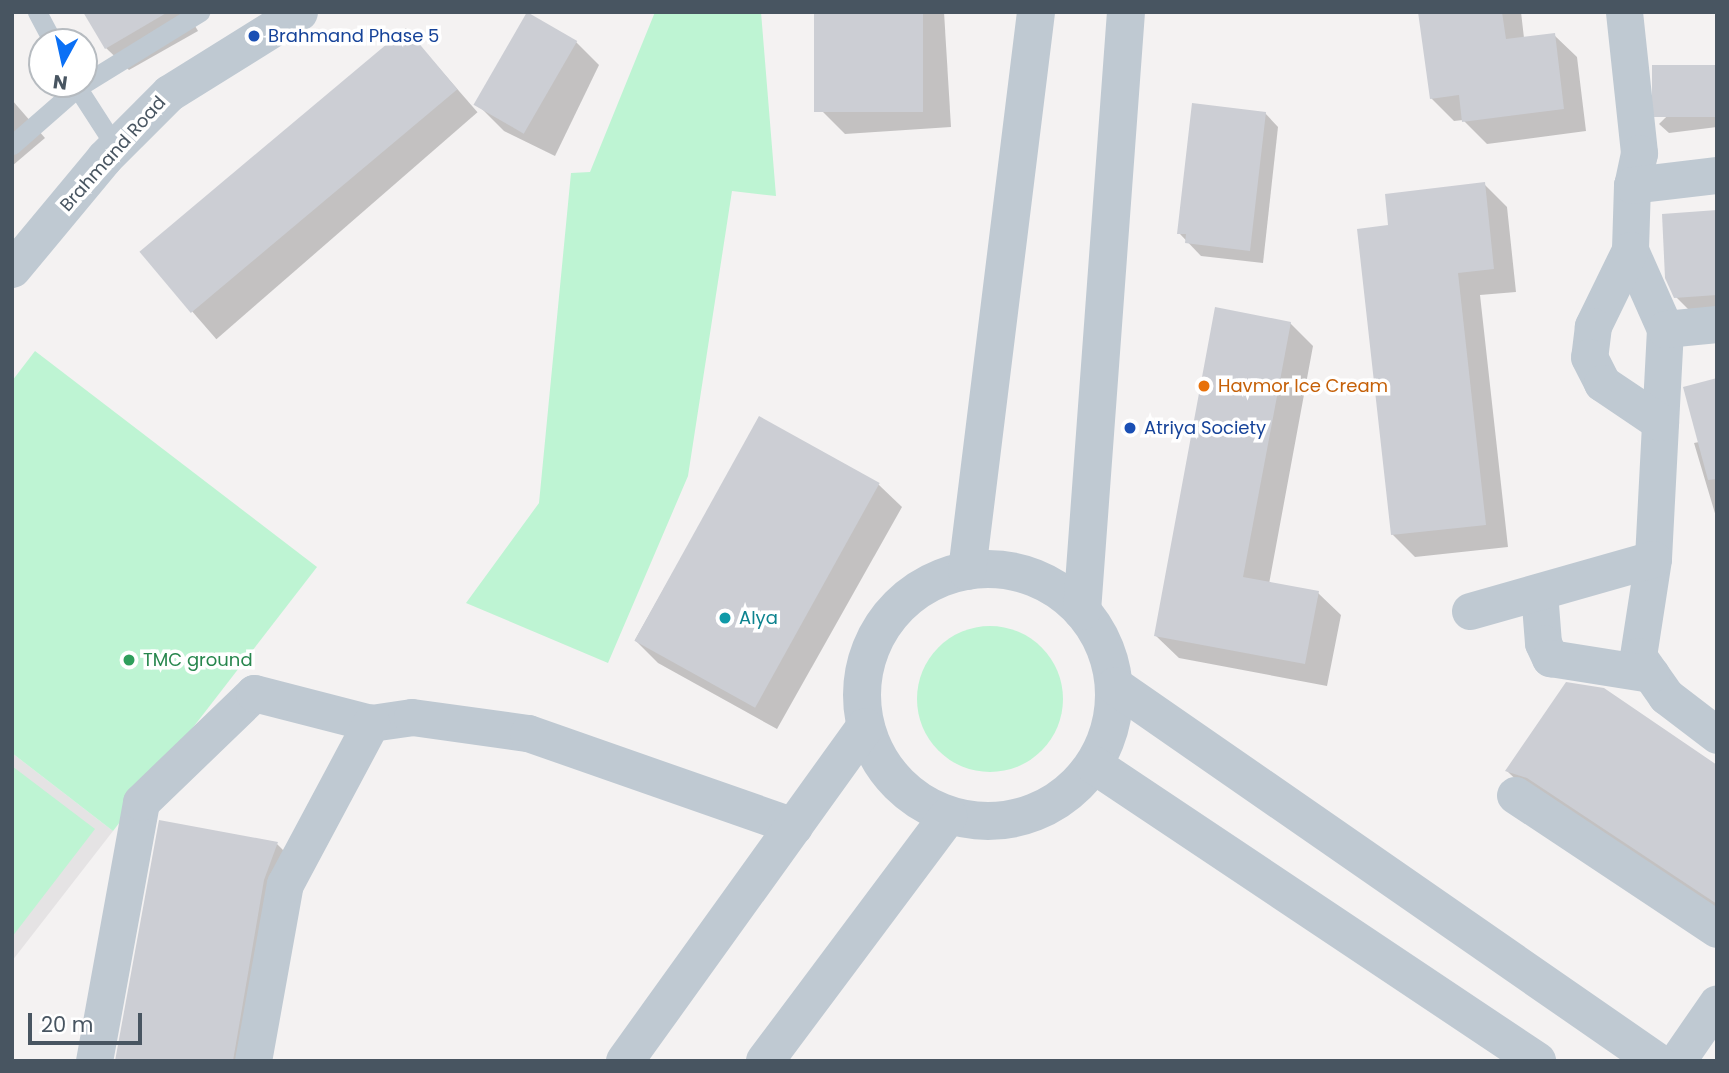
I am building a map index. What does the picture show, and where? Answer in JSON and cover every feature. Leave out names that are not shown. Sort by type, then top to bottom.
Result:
[{"type":"street","name":"Brahmand Road","points":[[12,269],[115,146],[169,93],[299,12]]},
{"type":"street","points":[[967,571],[1036,12]]},
{"type":"street","points":[[1082,611],[1126,12]]},
{"type":"street","points":[[1624,12],[1639,153],[1632,185],[1630,250],[1593,326],[1589,357],[1602,383],[1660,422]]},
{"type":"street","points":[[1632,185],[1717,175]]},
{"type":"street","points":[[1630,250],[1664,329],[1653,559],[1638,656],[1666,696],[1717,735]]},
{"type":"street","points":[[1664,329],[1717,324]]},
{"type":"street","points":[[1470,611],[1653,559]]},
{"type":"street","points":[[967,571],[1009,571],[1049,585],[1082,611],[1105,646],[1115,686],[1111,727],[1094,765],[1067,795],[1030,815],[990,822],[948,816],[911,796],[883,766],[865,727],[861,686],[871,645],[888,619],[927,584],[967,571]]},
{"type":"street","points":[[1539,592],[1543,643],[1550,658],[1651,674]]},
{"type":"street","points":[[1115,686],[1656,1061]]},
{"type":"street","points":[[94,1061],[141,802],[254,693],[371,723],[412,717],[528,733],[794,826]]},
{"type":"street","points":[[253,1061],[285,884],[371,723]]},
{"type":"street","points":[[625,1061],[865,727]]},
{"type":"street","points":[[1094,765],[1537,1061]]},
{"type":"street","points":[[1515,794],[1717,929]]},
{"type":"street","points":[[765,1061],[948,816]]},
{"type":"street","points":[[1677,1061],[1717,1003]]},
{"type":"street","points":[[1705,1061],[1717,1042]]},
{"type":"lane","points":[[37,12],[46,28]]},
{"type":"lane","points":[[98,73],[200,12]]},
{"type":"lane","points":[[12,145],[63,98]]},
{"type":"lane","points":[[84,98],[115,146]]},
{"type":"shaded area","points":[[12,753],[113,831],[12,961]]},
{"type":"green space","points":[[655,12],[761,12],[776,196],[732,191],[688,476],[608,663],[466,603],[539,503],[571,173],[590,172]]},
{"type":"green space","name":"TMC ground","points":[[35,351],[317,567],[113,831],[12,753],[12,381]]},
{"type":"green space","points":[[990,626],[1018,632],[1042,647],[1057,671],[1063,699],[1057,727],[1042,751],[1018,766],[990,772],[962,766],[938,751],[923,727],[917,699],[923,671],[938,647],[962,632]]},
{"type":"green space","points":[[12,766],[95,829],[12,937]]},
{"type":"building","points":[[83,12],[168,12],[105,49],[98,37],[98,28],[93,28]]},
{"type":"building","points":[[527,12],[577,41],[524,134],[474,105]]},
{"type":"building","points":[[814,12],[923,12],[923,112],[814,112]]},
{"type":"building","points":[[1418,12],[1502,12],[1506,39],[1555,33],[1564,109],[1462,122],[1459,95],[1430,99]]},
{"type":"building","points":[[406,28],[457,89],[191,313],[139,252]]},
{"type":"building","points":[[1652,65],[1717,65],[1717,117],[1652,117]]},
{"type":"building","points":[[1192,103],[1266,112],[1250,251],[1185,243],[1186,234],[1177,234]]},
{"type":"building","points":[[1485,182],[1494,269],[1458,273],[1486,525],[1391,535],[1357,229],[1388,225],[1385,194]]},
{"type":"building","points":[[1717,210],[1717,295],[1674,298],[1665,278],[1662,214]]},
{"type":"building","points":[[1215,307],[1291,322],[1243,577],[1319,591],[1305,664],[1154,636]]},
{"type":"building","points":[[1717,378],[1717,479],[1708,480],[1683,387]]},
{"type":"building","points":[[759,416],[880,483],[755,708],[634,641]]},
{"type":"building","points":[[1566,682],[1604,688],[1717,765],[1717,904],[1527,778],[1505,771]]},
{"type":"building","points":[[159,820],[278,842],[264,880],[233,1061],[115,1061]]},
{"type":"place","name":"Brahmand Phase 5","points":[[254,36]]},
{"type":"place","name":"Havmor Ice Cream","points":[[1204,386]]},
{"type":"place","name":"Atriya Society","points":[[1130,428]]},
{"type":"place","name":"Alya","points":[[725,618]]},
{"type":"place","name":"TMC ground","points":[[129,660]]}]
